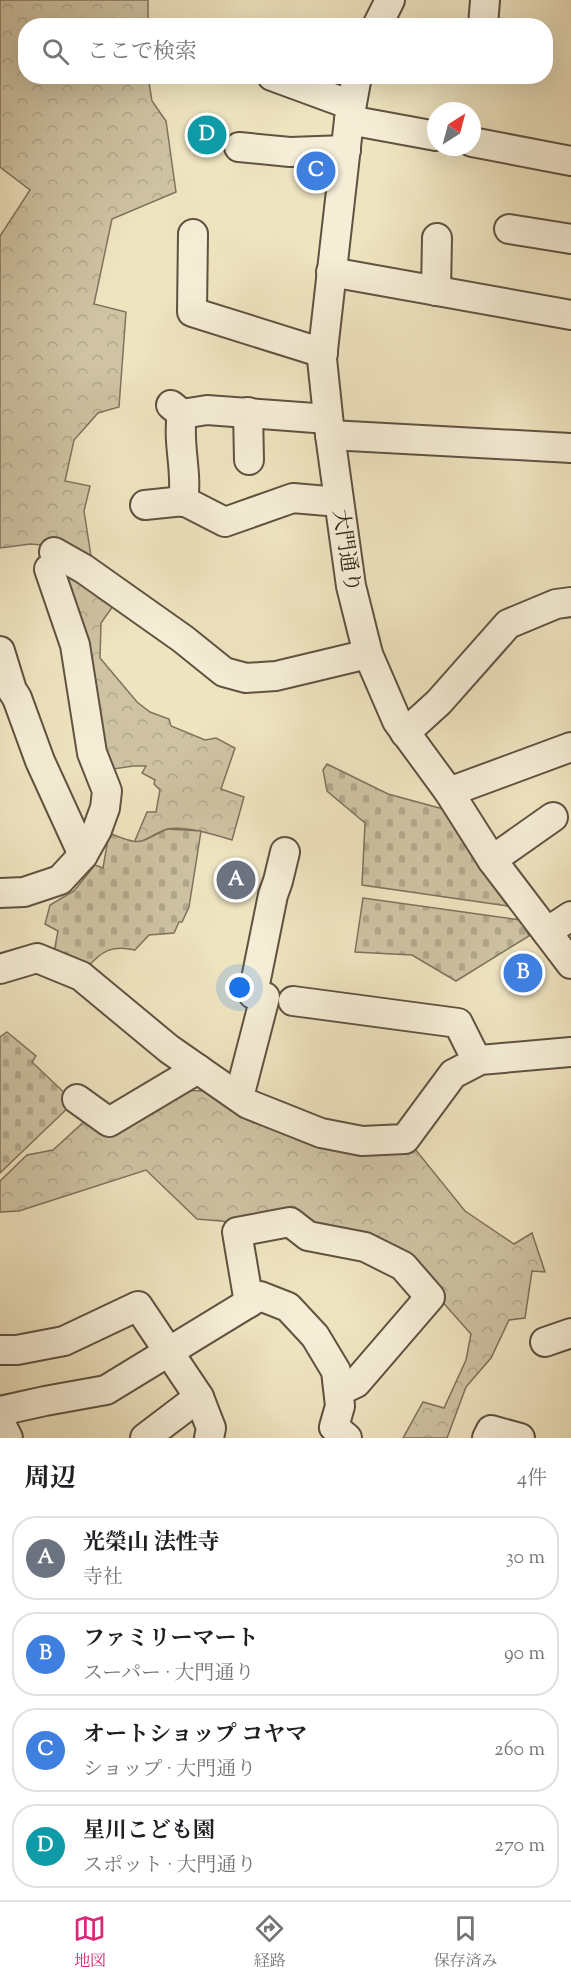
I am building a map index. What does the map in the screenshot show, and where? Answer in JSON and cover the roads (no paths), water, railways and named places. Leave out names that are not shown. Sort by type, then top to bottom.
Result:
[{"type":"street","points":[[381,18],[390,0]]},
{"type":"street","points":[[484,18],[485,0]]},
{"type":"street","points":[[289,84],[350,113],[427,134]]},
{"type":"street","name":"大門通り","points":[[355,84],[350,113],[323,353],[329,427],[351,586],[368,654],[397,721],[449,792],[492,860],[571,964]]},
{"type":"street","points":[[245,142],[290,152],[346,150]]},
{"type":"street","points":[[481,144],[571,161]]},
{"type":"street","points":[[509,229],[571,239]]},
{"type":"street","points":[[193,234],[180,312],[323,353]]},
{"type":"street","points":[[436,291],[437,238]]},
{"type":"street","points":[[331,272],[571,315]]},
{"type":"street","points":[[183,502],[183,459],[180,422],[176,410],[248,412],[329,427],[571,448]]},
{"type":"street","points":[[248,412],[249,459]]},
{"type":"street","points":[[145,505],[183,502],[225,522],[293,498],[339,502]]},
{"type":"street","points":[[0,893],[24,892],[60,880],[82,855],[97,830],[105,808],[107,791],[92,753],[75,645],[51,561],[84,569],[183,639],[224,672],[246,678],[276,676],[368,654]]},
{"type":"street","points":[[405,733],[439,702],[508,624],[555,604],[571,602]]},
{"type":"street","points":[[0,651],[12,690],[18,694],[40,761],[82,855]]},
{"type":"street","points":[[449,792],[571,747]]},
{"type":"street","points":[[492,860],[554,817]]},
{"type":"street","points":[[239,1097],[265,997],[253,994],[285,852]]},
{"type":"street","points":[[547,932],[571,915]]},
{"type":"street","points":[[0,969],[37,958],[81,976],[168,1049],[248,1104],[321,1133],[362,1141],[405,1139],[453,1074],[477,1061],[571,1052]]},
{"type":"street","points":[[294,1001],[458,1023],[477,1061]]},
{"type":"street","points":[[77,1099],[109,1122],[198,1069]]},
{"type":"street","points":[[249,1303],[237,1232],[290,1222],[308,1236],[365,1248],[403,1266],[430,1297],[356,1383],[339,1391]]},
{"type":"street","points":[[0,1412],[106,1390],[260,1296],[288,1307],[315,1336],[336,1371],[340,1406],[334,1427],[347,1438]]},
{"type":"street","points":[[0,1350],[17,1350],[64,1341],[138,1306],[199,1396],[211,1428],[209,1438]]},
{"type":"street","points":[[145,1438],[199,1396]]},
{"type":"street","points":[[0,1422],[8,1438]]},
{"type":"street","points":[[487,1438],[491,1430],[520,1438]]},
{"type":"place","name":"星川こども園","points":[[207,135]]},
{"type":"place","name":"オートショップ コヤマ","points":[[316,171]]},
{"type":"place","name":"光榮山 法性寺","points":[[236,880]]},
{"type":"place","name":"ファミリーマート","points":[[523,973]]}]
